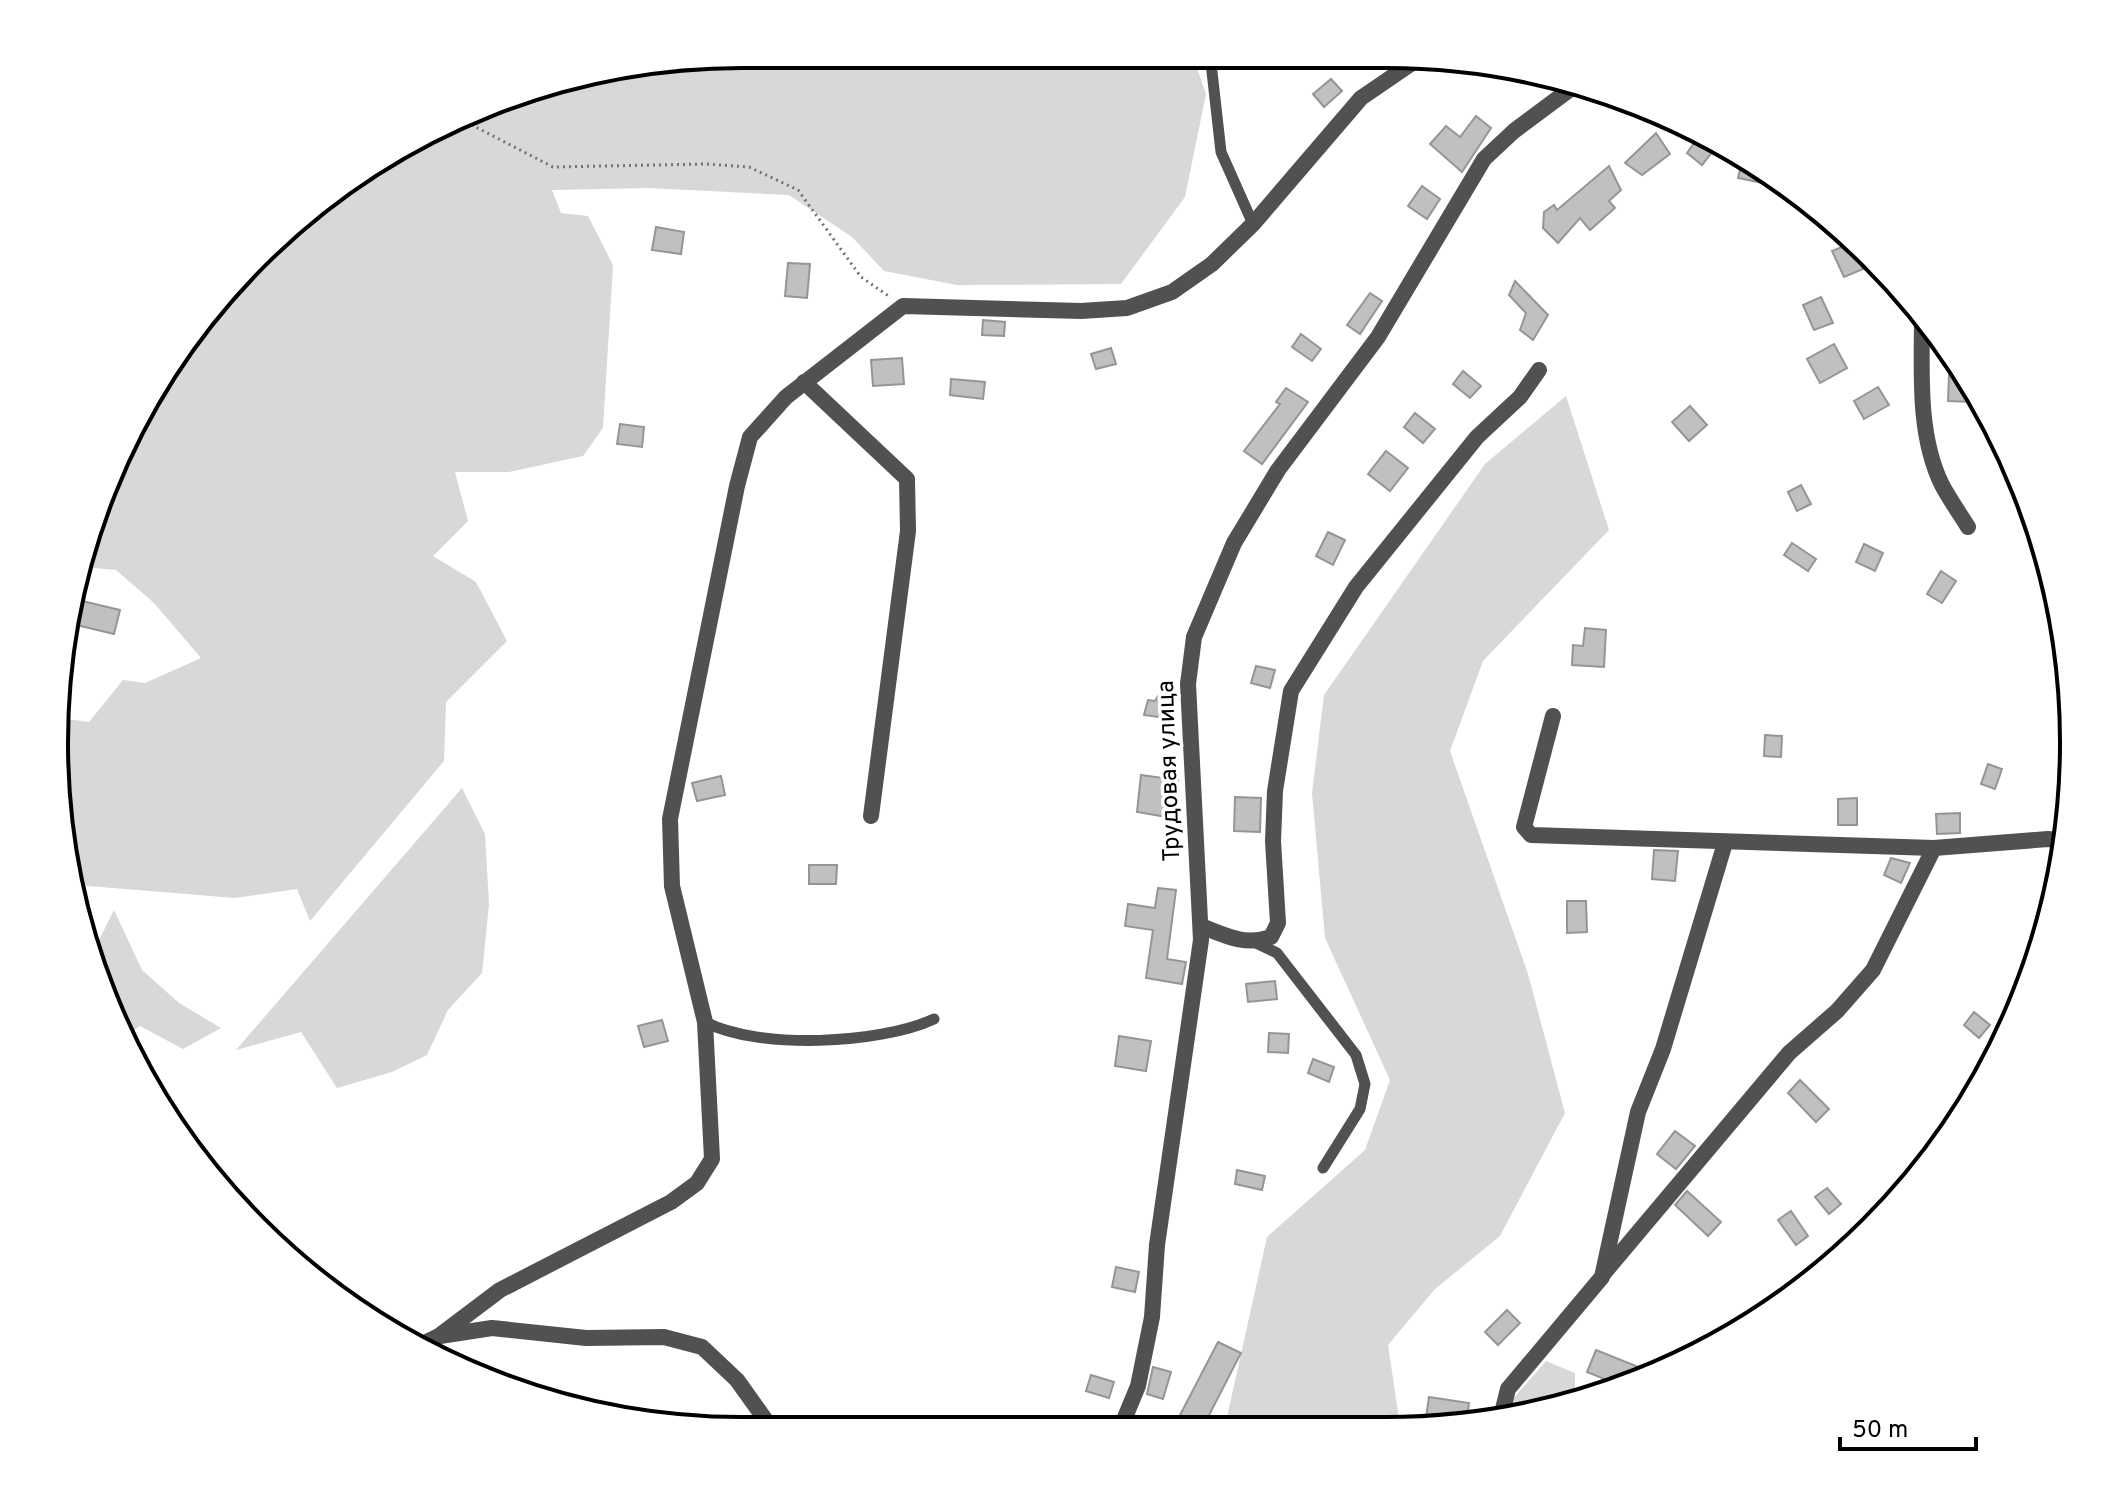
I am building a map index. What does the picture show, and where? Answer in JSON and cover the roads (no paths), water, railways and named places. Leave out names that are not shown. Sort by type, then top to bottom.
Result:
[{"type":"street","points":[[430,1340],[500,1290],[671,1202],[697,1183],[712,1159],[705,1022],[672,886],[670,819],[737,486],[750,437],[786,397],[903,306],[1081,311],[1127,308],[1172,292],[1212,264],[1253,224],[1361,98],[1404,68]]},
{"type":"street","name":"Трудовая улица","points":[[1125,1417],[1138,1386],[1152,1317],[1157,1245],[1194,1003],[1201,926],[1188,684],[1194,637],[1234,543],[1278,470],[1378,337],[1484,159],[1514,131],[1565,93]]},
{"type":"street","points":[[1922,333],[1922,403],[1928,443],[1942,484],[1968,527]]},
{"type":"street","points":[[1201,926],[1237,940],[1256,943],[1271,937],[1278,923],[1273,841],[1275,791],[1291,691],[1356,587],[1477,437],[1520,397],[1539,370]]},
{"type":"street","points":[[804,382],[907,479],[908,531],[871,816]]},
{"type":"street","points":[[1553,716],[1524,827],[1531,835],[1934,848],[2053,840]]},
{"type":"street","points":[[1602,1277],[1638,1112],[1663,1049],[1725,843]]},
{"type":"street","points":[[1504,1406],[1508,1389],[1789,1053],[1837,1011],[1873,970],[1934,848]]},
{"type":"street","points":[[439,1336],[492,1328],[586,1338],[664,1337],[702,1347],[737,1380],[763,1417]]},
{"type":"lane","points":[[1212,68],[1221,152],[1253,224]]},
{"type":"lane","points":[[1256,943],[1277,953],[1356,1055],[1365,1084],[1360,1109],[1323,1168]]},
{"type":"lane","points":[[705,1022],[727,1033],[758,1038],[800,1039],[876,1037],[909,1031],[934,1019]]}]
